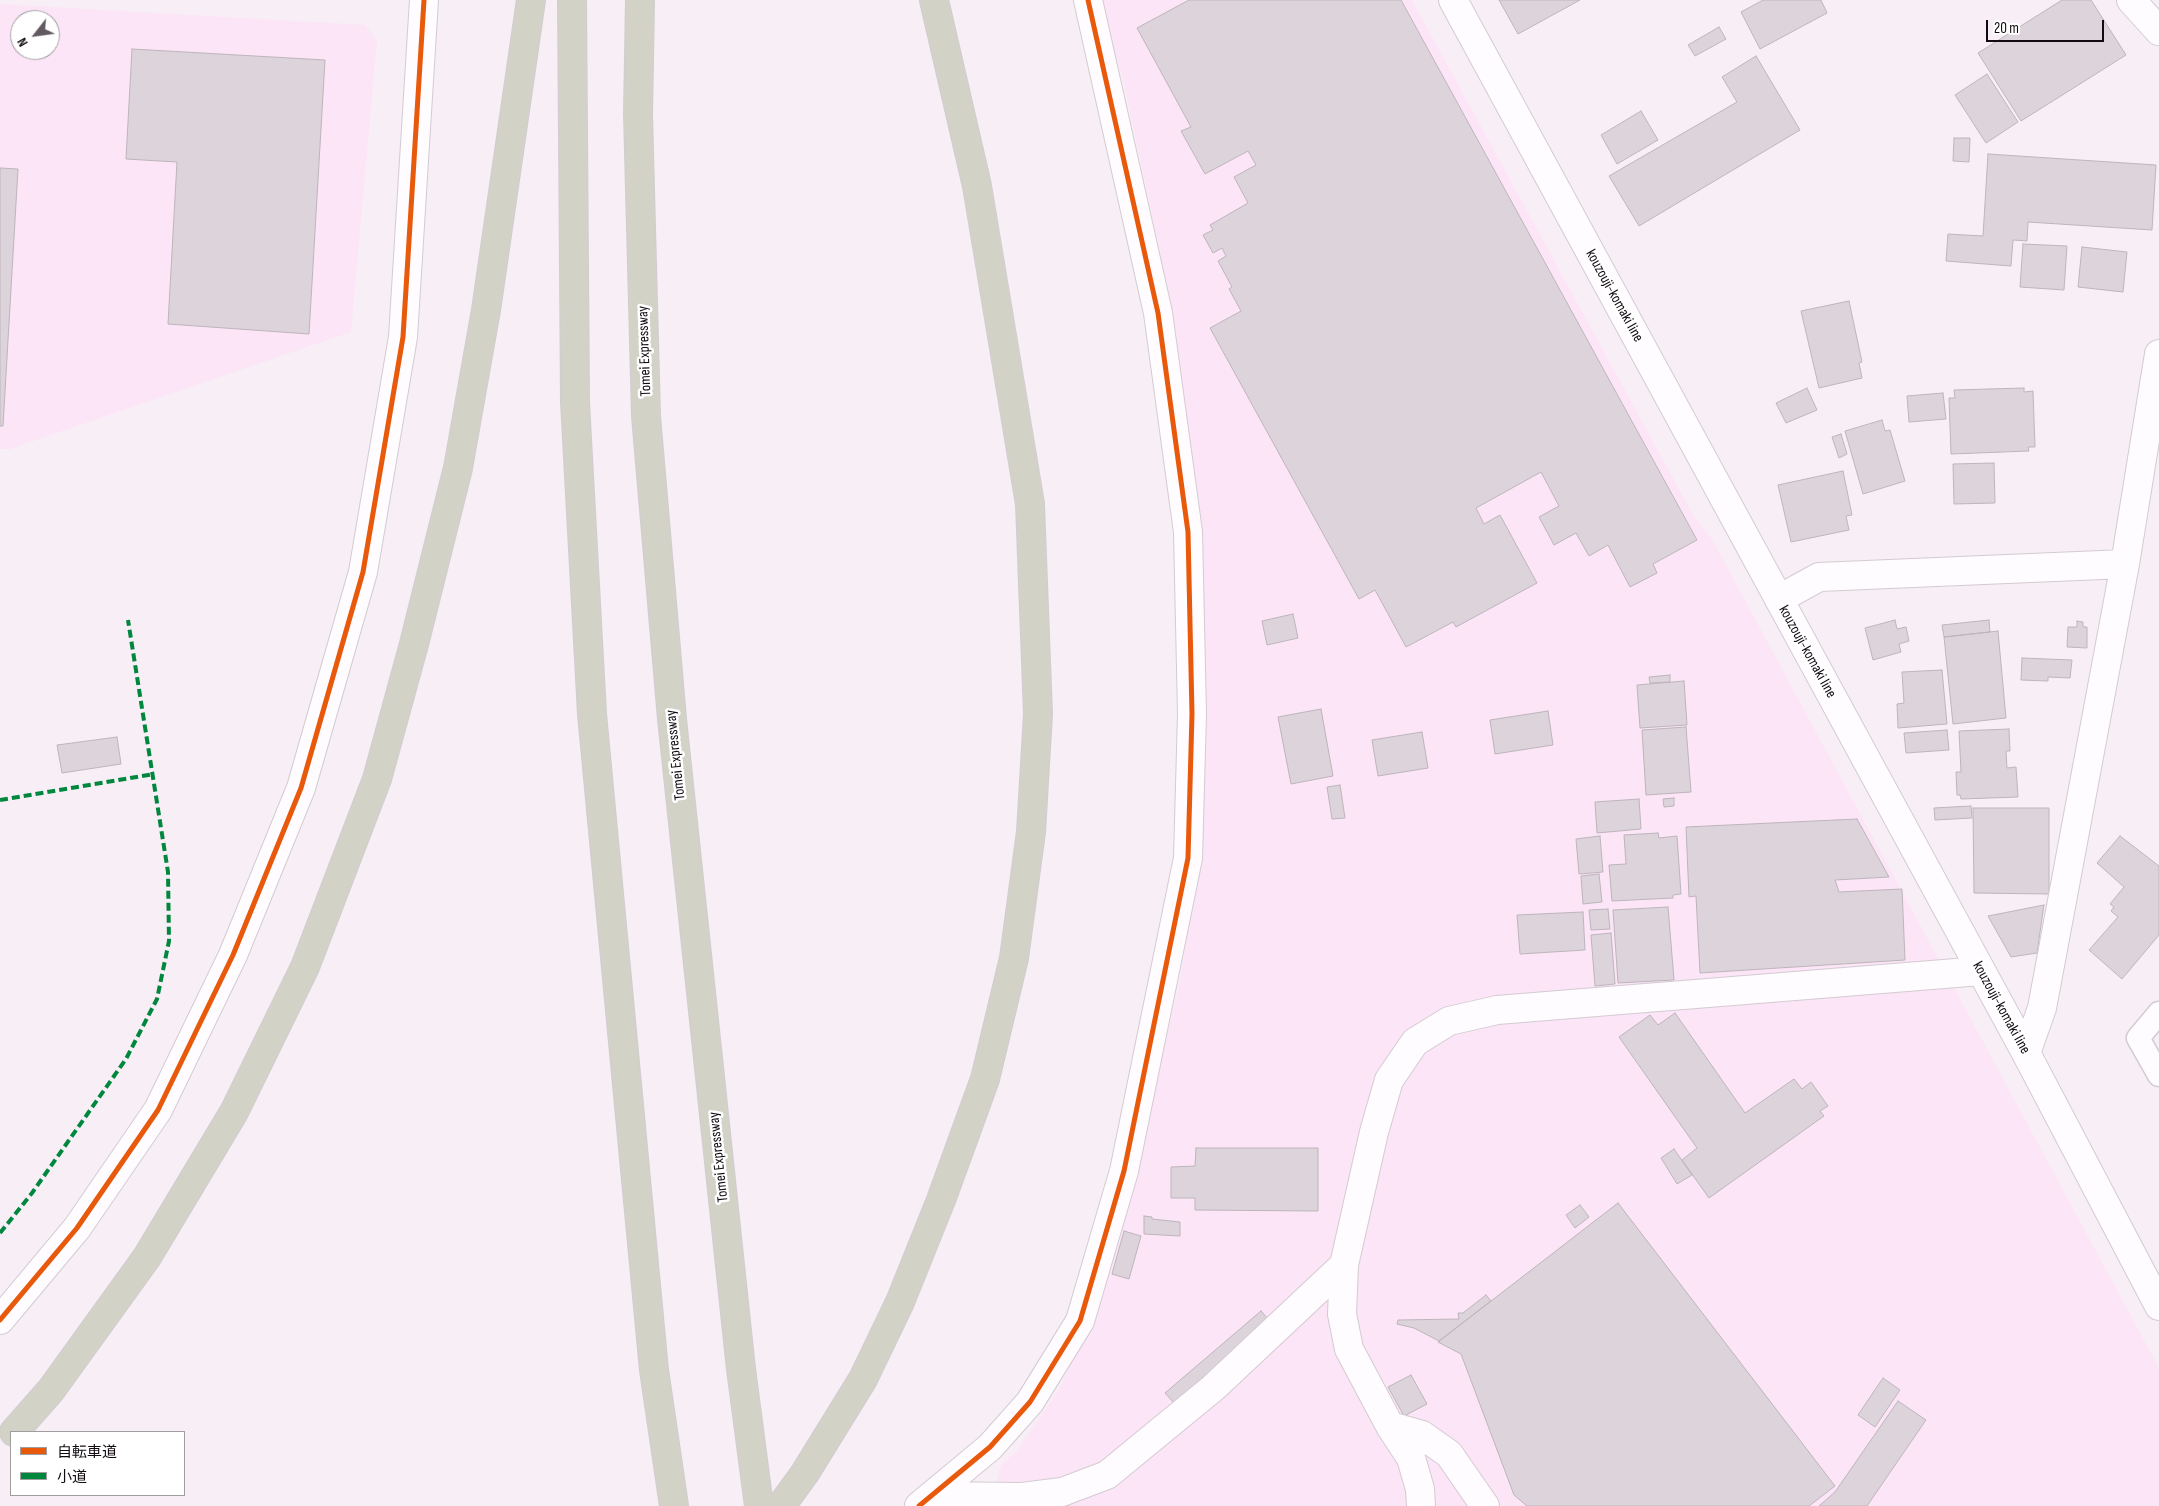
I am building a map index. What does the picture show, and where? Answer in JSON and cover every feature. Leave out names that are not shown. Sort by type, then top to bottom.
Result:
[{"type":"highway","points":[[15,1431],[51,1390],[147,1257],[234,1112],[305,967],[377,778],[414,644],[458,468],[486,310],[532,0]]},
{"type":"highway","points":[[572,0],[575,402],[592,714],[654,1370],[674,1506]]},
{"type":"highway","name":"Tomei Expressway","points":[[640,0],[638,114],[647,426],[674,728],[741,1369],[759,1506]]},
{"type":"highway","points":[[781,1506],[805,1473],[863,1379],[900,1302],[941,1200],[985,1079],[1014,958],[1031,832],[1038,714],[1030,504],[977,186],[934,0]]},
{"type":"highway","points":[[0,1448],[10,1436]]},
{"type":"street","points":[[0,1320],[77,1228],[158,1110],[233,955],[301,788],[363,572],[402,337],[424,0]]},
{"type":"street","points":[[926,1501],[990,1447],[1030,1402],[1080,1321],[1124,1171],[1188,858],[1192,714],[1188,532],[1158,313],[1088,0]]},
{"type":"street","name":"kouzouji-komaki line","points":[[1453,0],[2026,1053],[2159,1306]]},
{"type":"street","points":[[2131,0],[2159,31]]},
{"type":"street","points":[[2026,1053],[2042,1008],[2125,564],[2159,354]]},
{"type":"street","points":[[1779,599],[1819,577],[2125,564]]},
{"type":"street","points":[[1421,1506],[1420,1489],[1411,1458],[1390,1426],[1349,1349],[1342,1314],[1344,1265],[1374,1132],[1389,1080],[1414,1042],[1449,1022],[1497,1010],[1981,971]]},
{"type":"street","points":[[926,1501],[1022,1497],[1062,1492],[1107,1476],[1213,1388],[1344,1265]]},
{"type":"street","points":[[1390,1426],[1422,1435],[1449,1454],[1485,1506]]},
{"type":"lane","points":[[2159,1013],[2138,1038],[2159,1075]]},
{"type":"shaded area","points":[[1099,0],[1412,0],[1692,513],[1712,539],[2159,1368],[2159,1506],[974,1506],[997,1481],[1002,1463],[1015,1453],[1058,1391],[1090,1325],[1141,1143],[1180,981],[1202,837],[1203,657],[1191,452],[1167,285],[1124,83]]},
{"type":"shaded area","points":[[0,4],[365,25],[377,40],[351,332],[10,449],[0,449]]},
{"type":"building","points":[[1189,0],[1401,0],[1697,540],[1653,564],[1657,573],[1630,587],[1608,545],[1589,556],[1576,533],[1554,545],[1539,517],[1559,506],[1541,472],[1476,508],[1484,524],[1500,515],[1537,583],[1456,627],[1453,622],[1406,647],[1375,590],[1359,599],[1210,328],[1241,311],[1229,289],[1232,287],[1218,261],[1226,256],[1222,248],[1213,253],[1203,235],[1213,230],[1210,225],[1248,203],[1234,177],[1256,165],[1248,151],[1205,174],[1181,131],[1191,127],[1137,28]]},
{"type":"building","points":[[1499,0],[1580,0],[1518,34]]},
{"type":"building","points":[[1763,0],[1821,0],[1827,13],[1760,49],[1741,12]]},
{"type":"building","points":[[2062,0],[2091,0],[2126,55],[2021,121],[1978,53]]},
{"type":"building","points":[[1719,27],[1726,39],[1695,56],[1688,45]]},
{"type":"building","points":[[132,49],[325,60],[309,334],[168,324],[177,162],[126,159]]},
{"type":"building","points":[[1756,56],[1800,130],[1639,226],[1609,176],[1737,102],[1722,77]]},
{"type":"building","points":[[1987,74],[2018,122],[1986,143],[1955,95]]},
{"type":"building","points":[[1641,111],[1658,140],[1617,164],[1601,135]]},
{"type":"building","points":[[1954,138],[1970,138],[1969,162],[1953,161]]},
{"type":"building","points":[[1988,154],[2156,165],[2152,230],[2028,222],[2027,241],[2013,240],[2011,266],[1946,261],[1948,234],[1983,236]]},
{"type":"building","points":[[0,168],[18,169],[3,426],[0,426]]},
{"type":"building","points":[[2023,244],[2067,246],[2064,290],[2020,287]]},
{"type":"building","points":[[2082,247],[2127,252],[2123,292],[2078,287]]},
{"type":"building","points":[[1849,301],[1862,362],[1859,363],[1862,378],[1819,388],[1801,311]]},
{"type":"building","points":[[1807,388],[1817,410],[1786,423],[1776,403]]},
{"type":"building","points":[[2024,388],[2024,392],[2033,391],[2035,447],[2028,447],[2029,451],[1951,454],[1949,398],[1955,398],[1954,390]]},
{"type":"building","points":[[1943,393],[1946,419],[1909,422],[1907,396]]},
{"type":"building","points":[[1882,420],[1885,431],[1890,430],[1905,481],[1863,494],[1845,431]]},
{"type":"building","points":[[1841,434],[1847,454],[1839,458],[1832,437]]},
{"type":"building","points":[[1994,463],[1995,503],[1954,504],[1953,464]]},
{"type":"building","points":[[1843,471],[1852,515],[1846,516],[1849,530],[1791,542],[1778,485]]},
{"type":"building","points":[[1293,614],[1298,638],[1267,645],[1262,621]]},
{"type":"building","points":[[1895,620],[1897,629],[1906,627],[1909,641],[1899,644],[1901,652],[1873,660],[1865,628]]},
{"type":"building","points":[[1989,620],[1990,632],[1944,637],[1942,625]]},
{"type":"building","points":[[2077,621],[2083,622],[2083,627],[2087,627],[2087,648],[2067,647],[2068,627],[2077,627]]},
{"type":"building","points":[[1998,631],[2006,718],[1953,724],[1944,637]]},
{"type":"building","points":[[2022,658],[2072,660],[2070,678],[2048,677],[2048,681],[2021,680]]},
{"type":"building","points":[[1942,670],[1947,724],[1898,728],[1897,704],[1904,703],[1902,672]]},
{"type":"building","points":[[1670,675],[1670,682],[1650,683],[1649,677]]},
{"type":"building","points":[[1684,681],[1687,725],[1640,728],[1637,685]]},
{"type":"building","points":[[1321,709],[1333,776],[1291,784],[1278,717]]},
{"type":"building","points":[[1548,711],[1553,745],[1495,754],[1490,720]]},
{"type":"building","points":[[1686,727],[1691,792],[1646,795],[1642,730]]},
{"type":"building","points":[[2009,729],[2010,751],[2006,751],[2007,768],[2016,767],[2018,797],[1961,799],[1960,795],[1957,795],[1956,772],[1961,772],[1959,731]]},
{"type":"building","points":[[1947,730],[1949,750],[1906,753],[1904,733]]},
{"type":"building","points":[[1422,732],[1428,768],[1378,776],[1372,740]]},
{"type":"building","points":[[117,737],[121,764],[62,773],[57,745]]},
{"type":"building","points":[[1340,785],[1345,818],[1332,819],[1327,787]]},
{"type":"building","points":[[1674,798],[1674,806],[1664,807],[1663,799]]},
{"type":"building","points":[[1639,799],[1641,829],[1597,833],[1595,802]]},
{"type":"building","points":[[1971,806],[1972,818],[1935,820],[1934,808]]},
{"type":"building","points":[[1973,808],[2049,808],[2049,894],[1974,893]]},
{"type":"building","points":[[1857,819],[1889,877],[1835,880],[1839,892],[1902,889],[1905,960],[1700,973],[1696,896],[1689,897],[1686,827]]},
{"type":"building","points":[[1658,833],[1659,838],[1677,836],[1681,894],[1673,895],[1673,898],[1612,901],[1609,865],[1626,864],[1624,835]]},
{"type":"building","points":[[1600,836],[1603,872],[1579,874],[1576,839]]},
{"type":"building","points":[[2120,836],[2159,866],[2159,935],[2122,979],[2089,950],[2118,917],[2111,911],[2114,907],[2110,904],[2124,887],[2097,863]]},
{"type":"building","points":[[1599,874],[1602,902],[1583,904],[1581,876]]},
{"type":"building","points":[[2044,905],[2037,953],[2011,957],[1988,916]]},
{"type":"building","points":[[1668,907],[1674,980],[1618,983],[1613,910]]},
{"type":"building","points":[[1608,909],[1610,929],[1591,930],[1589,910]]},
{"type":"building","points":[[1583,912],[1585,950],[1520,954],[1517,915]]},
{"type":"building","points":[[1611,933],[1615,984],[1595,986],[1591,935]]},
{"type":"building","points":[[1675,1013],[1745,1113],[1794,1079],[1802,1089],[1811,1082],[1828,1106],[1820,1111],[1824,1116],[1709,1198],[1682,1160],[1697,1148],[1619,1037],[1650,1015],[1658,1025]]},
{"type":"building","points":[[1196,1148],[1318,1148],[1318,1211],[1195,1210],[1195,1198],[1171,1198],[1171,1167],[1195,1166]]},
{"type":"building","points":[[1674,1149],[1692,1175],[1677,1184],[1661,1158]]},
{"type":"building","points":[[1618,1203],[1835,1486],[1809,1506],[1527,1506],[1514,1495],[1461,1354],[1438,1342]]},
{"type":"building","points":[[1580,1205],[1589,1217],[1575,1228],[1566,1215]]},
{"type":"building","points":[[1144,1216],[1152,1217],[1152,1219],[1180,1222],[1180,1236],[1144,1234]]},
{"type":"building","points":[[1124,1231],[1141,1236],[1129,1279],[1112,1274]]},
{"type":"building","points":[[1486,1295],[1491,1301],[1439,1341],[1414,1328],[1397,1324],[1398,1320],[1459,1319],[1458,1313],[1463,1313]]},
{"type":"building","points":[[1261,1311],[1269,1320],[1174,1403],[1165,1393]]},
{"type":"building","points":[[1411,1375],[1427,1404],[1404,1416],[1388,1387]]},
{"type":"building","points":[[1883,1378],[1900,1390],[1875,1427],[1858,1415]]},
{"type":"building","points":[[1898,1401],[1926,1420],[1867,1506],[1819,1506],[1835,1492]]},
{"type":"marked path","points":[[0,1233],[32,1193],[126,1059],[157,999],[169,941],[168,872],[128,620]]},
{"type":"marked path","points":[[0,800],[154,774]]},
{"type":"cycle path","points":[[0,1320],[77,1228],[158,1110],[233,955],[301,788],[363,572],[403,337],[424,0]]},
{"type":"cycle path","points":[[919,1506],[990,1447],[1030,1402],[1080,1321],[1124,1171],[1188,858],[1192,714],[1188,532],[1158,313],[1088,0]]}]
